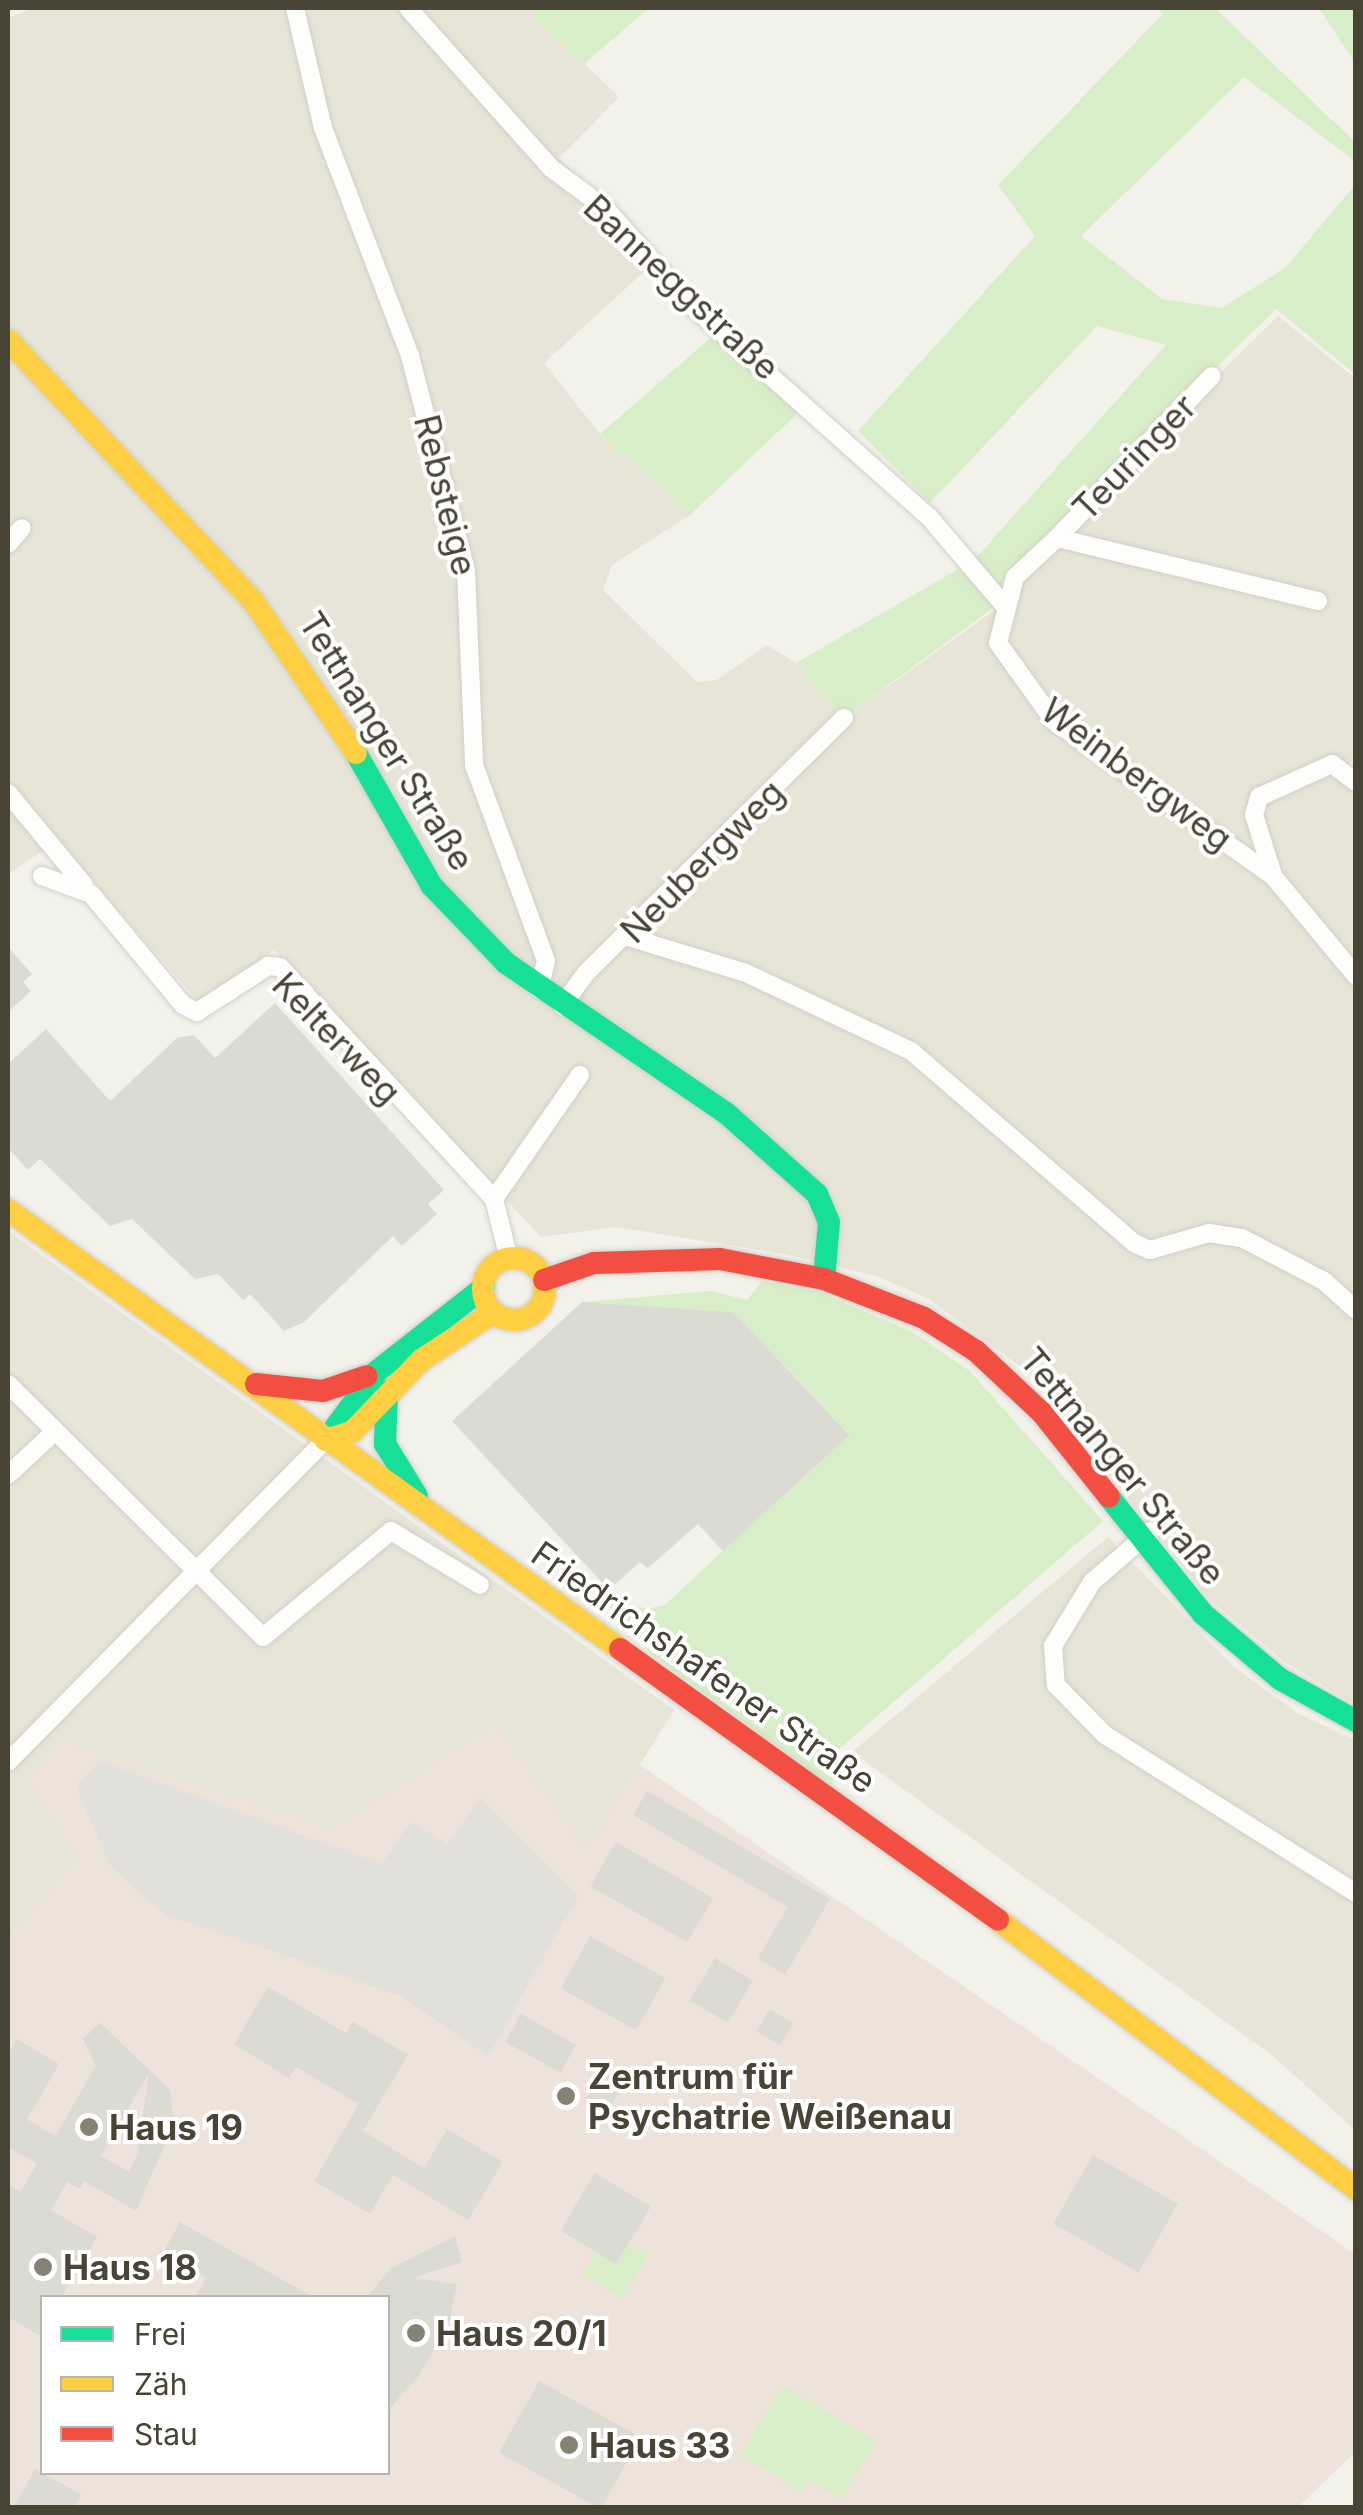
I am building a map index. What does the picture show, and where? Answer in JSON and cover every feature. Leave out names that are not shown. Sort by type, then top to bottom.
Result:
[{"type":"street","name":"Rebsteige","points":[[296,8],[323,128],[410,356],[466,571],[474,764],[546,960],[539,988]]},
{"type":"street","name":"Banneggstraße","points":[[408,8],[550,168],[606,209],[692,306],[901,489],[1003,604]]},
{"type":"street","name":"Tettnanger Straße","points":[[8,340],[254,602],[318,686],[432,886],[539,988],[713,1103],[818,1194],[828,1222],[824,1279]]},
{"type":"street","name":"Teuringer","points":[[1056,538],[1212,376]]},
{"type":"street","points":[[8,544],[22,528]]},
{"type":"street","points":[[1003,604],[1033,554],[1056,538],[1318,601]]},
{"type":"street","name":"Weinbergweg","points":[[1003,604],[998,643],[1054,721],[1274,876],[1356,976]]},
{"type":"street","name":"Neubergweg","points":[[562,1006],[844,718]]},
{"type":"street","name":"Weinbergweg","points":[[1274,876],[1254,815],[1259,797],[1332,764],[1356,782]]},
{"type":"street","name":"Kelterweg","points":[[8,793],[183,1005],[198,1012],[268,966],[280,967],[494,1200],[508,1259]]},
{"type":"street","points":[[42,876],[91,894]]},
{"type":"street","points":[[628,937],[746,973],[912,1052],[1134,1243],[1150,1250],[1209,1234],[1242,1238],[1324,1281],[1356,1310]]},
{"type":"street","points":[[494,1200],[580,1075]]},
{"type":"street","name":"Friedrichshafener Straße","points":[[8,1210],[1052,1958],[1356,2189]]},
{"type":"street","name":"Tettnanger Straße","points":[[544,1280],[646,1257],[720,1259],[824,1279],[924,1318],[976,1351],[1042,1413],[1256,1662],[1356,1722]]},
{"type":"street","points":[[8,1762],[382,1380],[484,1287],[494,1266],[508,1259],[526,1261],[544,1280],[543,1302],[528,1317],[494,1312],[382,1380],[324,1392],[252,1383]]},
{"type":"street","points":[[484,1287],[494,1312]]},
{"type":"street","points":[[382,1380],[385,1444],[428,1513]]},
{"type":"street","points":[[8,1384],[191,1572],[263,1637],[391,1530],[480,1585]]},
{"type":"street","points":[[8,1476],[53,1432]]},
{"type":"street","points":[[1145,1535],[1092,1582],[1053,1646],[1056,1685],[1104,1735],[1356,1893]]},
{"type":"shaded area","points":[[34,8],[539,8],[533,14],[619,97],[559,158],[659,258],[544,363],[600,434],[690,515],[612,565],[603,590],[697,682],[717,680],[767,645],[796,663],[844,718],[1003,604],[1015,577],[1278,316],[1355,378],[1356,759],[1348,763],[1356,772],[1355,1705],[1285,1662],[1208,1598],[1028,1372],[929,1299],[877,1276],[784,1254],[616,1227],[541,1237],[274,950],[201,1005],[58,841],[8,874],[8,18]]},
{"type":"shaded area","points":[[8,1231],[674,1710],[587,1850],[496,1725],[333,1829],[62,1743],[28,1778],[79,1860],[8,1938]]},
{"type":"shaded area","points":[[1108,1537],[1234,1667],[1299,1714],[1355,1740],[1355,2130],[1273,2056],[852,1752]]},
{"type":"shaded area","name":"Zentrum für Psychatrie Weißenau","points":[[496,1725],[587,1849],[640,1765],[1355,2254],[1355,2452],[1297,2508],[8,2507],[8,1938],[79,1860],[28,1778],[62,1743],[333,1829]]},
{"type":"shaded area","points":[[100,1761],[382,1864],[410,1822],[448,1844],[480,1798],[578,1896],[488,2056],[399,1995],[164,1914],[111,1867],[76,1787]]},
{"type":"green space","points":[[539,8],[649,8],[584,64],[532,14]]},
{"type":"green space","points":[[1157,8],[1215,8],[1355,142],[1355,161],[1244,77],[1081,236],[1162,299],[1222,308],[1285,268],[1355,185],[1355,374],[1276,309],[1005,574],[994,607],[844,718],[796,663],[974,560],[1166,345],[1097,326],[930,503],[858,431],[1035,236],[998,185],[1163,14]]},
{"type":"green space","points":[[1319,8],[1355,8],[1355,63]]},
{"type":"green space","points":[[716,333],[798,413],[690,515],[600,434]]},
{"type":"green space","points":[[762,1281],[819,1292],[911,1331],[970,1371],[1103,1521],[838,1750],[832,1786],[653,1656],[602,1598],[647,1609],[665,1605],[848,1434],[733,1312],[582,1302],[711,1291],[747,1300]]},
{"type":"green space","points":[[629,2243],[648,2255],[622,2298],[582,2274],[596,2252],[616,2264]]},
{"type":"green space","points":[[782,2385],[876,2441],[841,2499],[808,2480],[801,2491],[740,2454]]},
{"type":"building","points":[[8,947],[32,974],[23,982],[31,991],[8,1012]]},
{"type":"building","points":[[275,1003],[444,1190],[428,1204],[437,1214],[402,1246],[393,1236],[304,1322],[284,1331],[250,1294],[243,1300],[218,1274],[195,1279],[132,1219],[110,1226],[40,1159],[28,1170],[8,1148],[8,1064],[46,1029],[110,1101],[177,1038],[194,1035],[215,1058]]},
{"type":"building","points":[[582,1302],[733,1312],[849,1435],[723,1551],[698,1524],[648,1568],[640,1562],[609,1590],[452,1421]]},
{"type":"building","points":[[647,1791],[830,1899],[785,1975],[758,1958],[788,1907],[633,1815]]},
{"type":"building","points":[[616,1842],[713,1898],[687,1942],[590,1886]]},
{"type":"building","points":[[590,1936],[665,1978],[636,2030],[561,1988]]},
{"type":"building","points":[[715,1958],[753,1981],[727,2023],[690,2000]]},
{"type":"building","points":[[268,1987],[346,2033],[353,2022],[408,2055],[363,2131],[424,2168],[447,2129],[503,2162],[468,2220],[393,2175],[370,2214],[314,2181],[359,2104],[296,2067],[289,2078],[234,2044]]},
{"type":"building","points":[[770,2009],[793,2023],[780,2045],[757,2031]]},
{"type":"building","points":[[521,2014],[576,2045],[561,2073],[505,2042]]},
{"type":"building","points":[[100,2023],[170,2090],[174,2124],[136,2211],[84,2181],[80,2189],[67,2182],[51,2210],[97,2237],[63,2295],[40,2295],[40,2336],[8,2317],[8,2184],[20,2192],[37,2164],[8,2147],[8,2055],[17,2039],[59,2064],[27,2119],[55,2136],[96,2066],[83,2039]],"holes":[[[149,2073],[137,2156],[129,2172],[101,2156]]]},
{"type":"building","points":[[609,2066],[629,2080],[603,2116],[584,2102]]},
{"type":"building","points":[[1093,2155],[1178,2204],[1138,2272],[1054,2223]]},
{"type":"building","points":[[595,2173],[651,2206],[616,2264],[560,2230]]},
{"type":"building","points":[[180,2222],[310,2295],[197,2295],[206,2278],[160,2258]]},
{"type":"building","name":"Haus 20/1","points":[[455,2236],[462,2262],[413,2278],[457,2284],[450,2319],[419,2376],[390,2408],[390,2295],[368,2295],[391,2268]]},
{"type":"building","name":"Haus 33","points":[[539,2381],[640,2437],[601,2508],[499,2453]]},
{"type":"building","points":[[35,2469],[81,2494],[74,2508],[13,2508]]},
{"type":"traffic: fast","points":[[356,753],[432,886],[506,963],[726,1113],[817,1194],[829,1222],[824,1279]]},
{"type":"traffic: fast","points":[[326,1440],[376,1372],[484,1287]]},
{"type":"traffic: fast","points":[[387,1391],[385,1444],[417,1496]]},
{"type":"traffic: fast","points":[[1109,1497],[1203,1614],[1280,1679],[1356,1721]]},
{"type":"traffic: slow","points":[[8,340],[254,602],[356,753]]},
{"type":"traffic: slow","points":[[8,1210],[620,1649]]},
{"type":"traffic: slow","points":[[514,1258],[536,1267],[545,1289],[536,1311],[514,1320],[492,1311],[483,1289],[492,1267],[514,1258]]},
{"type":"traffic: slow","points":[[326,1440],[353,1431],[421,1360],[494,1312]]},
{"type":"traffic: slow","points":[[998,1920],[1356,2189]]},
{"type":"traffic: jam","points":[[544,1280],[594,1263],[720,1259],[824,1279],[924,1318],[976,1351],[1042,1413],[1109,1497]]},
{"type":"traffic: jam","points":[[256,1384],[323,1391],[367,1376]]},
{"type":"traffic: jam","points":[[620,1649],[998,1920]]},
{"type":"place","name":"Zentrum für Psychatrie Weißenau","points":[[566,2096]]},
{"type":"place","name":"Haus 19","points":[[89,2127]]},
{"type":"place","name":"Haus 18","points":[[43,2267]]},
{"type":"place","name":"Haus 20/1","points":[[416,2333]]},
{"type":"place","name":"Haus 33","points":[[569,2445]]}]
